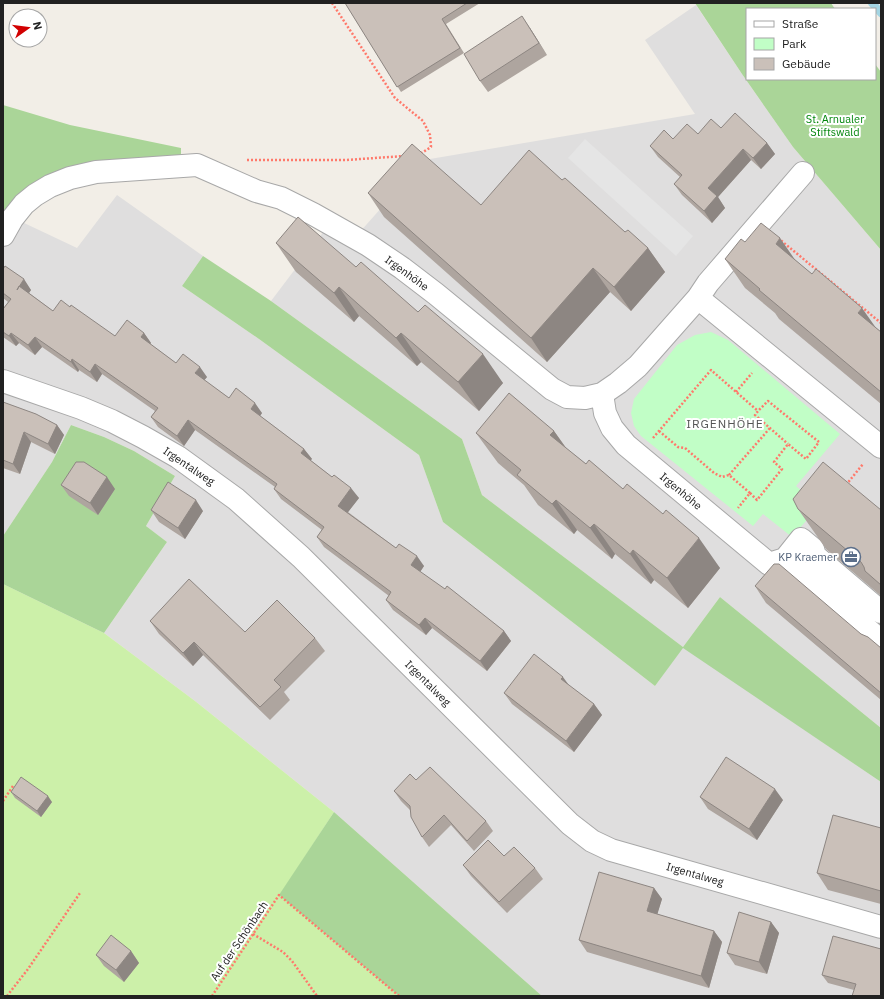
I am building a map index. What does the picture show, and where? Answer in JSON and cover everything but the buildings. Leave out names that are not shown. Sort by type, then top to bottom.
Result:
[{"type":"street","name":"Irgenhöhe","points":[[3,235],[12,219],[24,204],[50,186],[70,178],[96,172],[197,165],[256,191],[281,198],[368,245],[402,268],[436,294],[552,389],[567,397],[585,398],[602,394],[618,384],[638,366],[698,298],[708,283],[760,222],[803,174]]},
{"type":"street","points":[[698,298],[880,446]]},
{"type":"street","name":"Irgentalweg","points":[[3,381],[81,408],[143,437],[178,457],[236,499],[301,558],[570,824],[592,841],[611,850],[881,927]]},
{"type":"street","name":"Irgenhöhe","points":[[602,394],[605,413],[612,428],[626,445],[769,564],[784,559]]},
{"type":"street","points":[[881,612],[815,556],[813,549],[801,539],[784,559],[881,641]]},
{"type":"path","points":[[332,3],[395,98],[423,121],[430,135],[431,147],[418,155]]},
{"type":"path","points":[[241,161],[346,160],[411,156]]},
{"type":"path","points":[[760,222],[881,323]]},
{"type":"path","points":[[736,392],[755,369]]},
{"type":"path","points":[[652,439],[711,370],[758,412]]},
{"type":"path","points":[[768,401],[819,442],[806,459],[755,415],[758,412],[768,401]]},
{"type":"path","points":[[659,431],[678,447],[685,448],[714,473],[722,477],[730,475],[770,428]]},
{"type":"path","points":[[730,475],[757,500],[782,469],[774,462],[788,444]]},
{"type":"path","points":[[842,490],[880,446]]},
{"type":"path","points":[[723,526],[750,493]]},
{"type":"path","points":[[3,801],[13,786]]},
{"type":"path","points":[[7,996],[28,969],[80,894]]},
{"type":"path","name":"Auf der Schönbach","points":[[212,996],[279,895],[399,996]]},
{"type":"path","points":[[253,934],[283,952],[292,961],[317,996]]},
{"type":"shaded area","points":[[696,5],[793,147],[881,250],[881,728],[720,597],[683,647],[482,495],[462,439],[271,301],[324,231],[350,243],[424,160],[695,114],[645,40]]},
{"type":"shaded area","points":[[585,139],[693,236],[676,256],[568,158]]},
{"type":"shaded area","points":[[117,195],[203,256],[182,286],[259,339],[419,455],[443,522],[655,686],[683,647],[881,782],[881,996],[542,996],[334,812],[195,701],[104,633],[167,542],[146,526],[175,476],[134,451],[104,437],[71,425],[52,462],[3,536],[3,213],[77,248]]},
{"type":"green space","name":"St. Arnualer Stiftswald","points":[[695,3],[831,3],[834,8],[746,8],[746,80]]},
{"type":"green space","name":"St. Arnualer Stiftswald","points":[[876,65],[881,72],[881,250],[793,147],[746,80],[876,80]]},
{"type":"green space","points":[[3,105],[70,125],[181,148],[181,160],[84,166],[3,213]]},
{"type":"green space","points":[[203,256],[271,301],[462,439],[482,495],[683,647],[720,597],[881,728],[881,782],[683,648],[655,686],[443,522],[419,455],[259,339],[182,286]]},
{"type":"green space","points":[[711,332],[728,340],[840,434],[796,486],[819,506],[792,537],[763,514],[753,526],[641,436],[634,426],[631,413],[634,399],[677,345],[695,335]]},
{"type":"green space","points":[[71,425],[104,437],[134,451],[175,476],[146,526],[167,542],[104,633],[3,584],[3,536],[52,462]]},
{"type":"green space","points":[[3,584],[104,633],[195,701],[334,812],[280,895],[399,996],[3,996]]},
{"type":"green space","points":[[334,812],[542,996],[399,996],[279,895]]},
{"type":"waterway","points":[[872,3],[881,13]]},
{"type":"place","name":"KP Kraemer","points":[[851,557]]},
{"type":"district","name":"IRGENHÖHE","points":[[725,424]]}]
